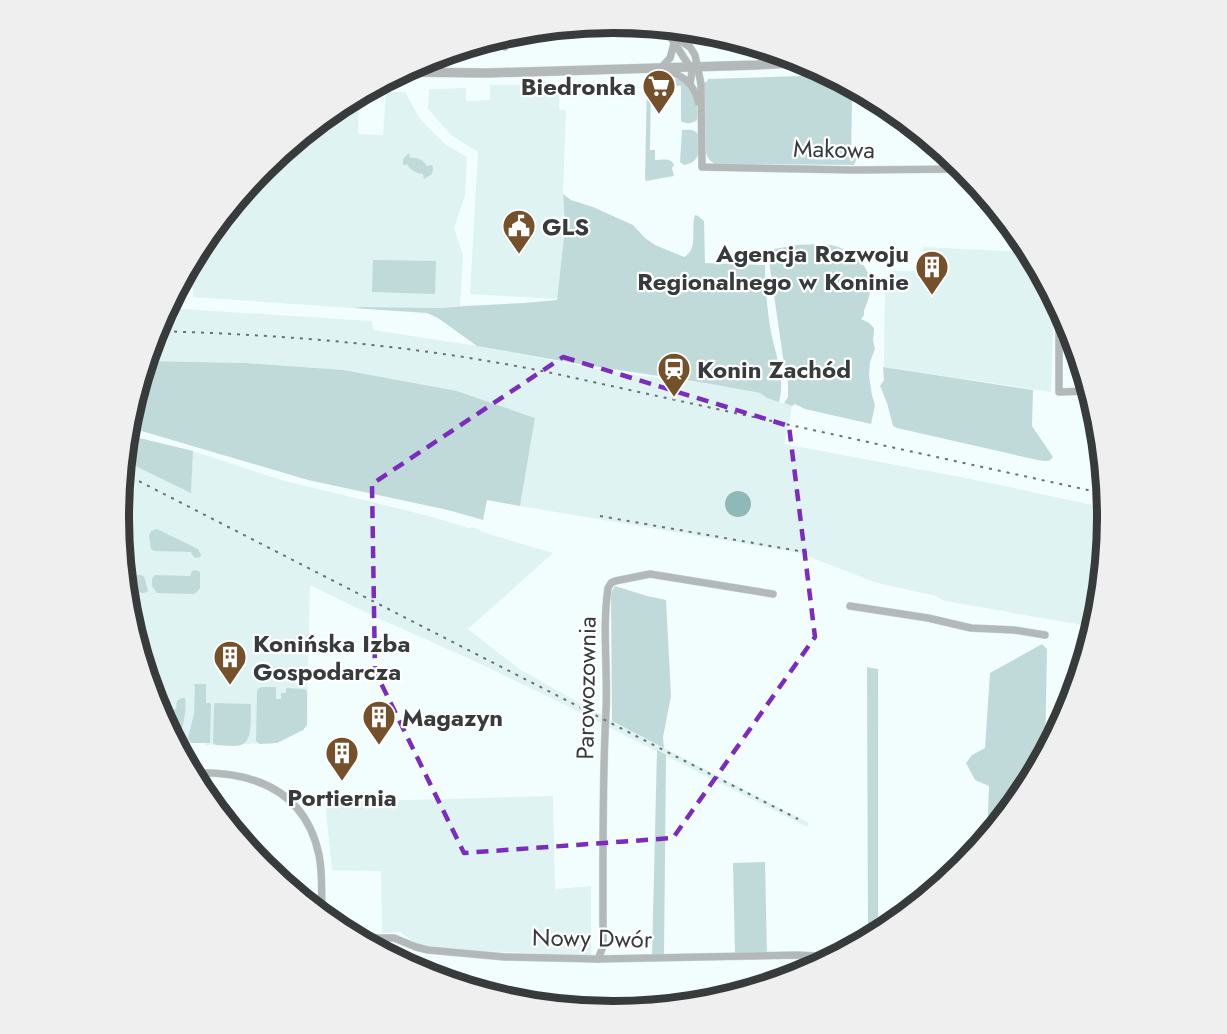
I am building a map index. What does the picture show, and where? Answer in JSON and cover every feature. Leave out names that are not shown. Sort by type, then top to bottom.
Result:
[{"type":"street","points":[[670,36],[694,67],[701,84],[701,117]]},
{"type":"street","points":[[672,40],[682,42],[696,55],[690,84]]},
{"type":"street","points":[[661,68],[671,56],[672,40]]},
{"type":"street","points":[[423,72],[487,73],[780,63]]},
{"type":"street","points":[[701,84],[711,66]]},
{"type":"street","points":[[661,68],[675,72],[690,84],[698,98],[701,117]]},
{"type":"street","name":"Makowa","points":[[701,117],[702,167],[950,169]]},
{"type":"street","points":[[1059,328],[1059,392],[1081,391]]},
{"type":"street","name":"Parowozownia","points":[[598,959],[603,939],[608,588],[615,581],[650,574],[773,594]]},
{"type":"street","points":[[850,606],[927,618],[971,628],[1014,630],[1045,635]]},
{"type":"street","points":[[202,772],[223,773],[251,779],[281,793],[297,809],[310,829],[318,852],[321,903]]},
{"type":"street","name":"Nowy Dwór","points":[[375,938],[394,938],[428,950],[505,957],[598,959],[816,956]]},
{"type":"highlighted area","points":[[563,357],[789,426],[815,637],[673,838],[464,853],[375,671],[372,484]]},
{"type":"shaded area","points":[[809,75],[857,99],[852,100],[851,158],[857,158],[854,165],[717,164],[709,159],[706,153],[704,88],[708,79]]},
{"type":"shaded area","points":[[679,79],[692,91],[697,108],[697,120],[689,123],[681,121],[681,86],[651,85],[650,150],[655,150],[655,160],[673,162],[674,176],[646,181],[647,80]]},
{"type":"shaded area","points":[[559,84],[559,108],[566,110],[563,194],[565,227],[557,299],[470,294],[478,152],[451,135],[428,109],[429,89],[466,88],[466,101],[490,100],[490,85]]},
{"type":"shaded area","points":[[386,92],[405,92],[420,119],[446,145],[467,157],[465,196],[454,228],[463,256],[460,306],[352,308],[193,297],[193,287],[188,287],[211,248],[250,198],[294,153],[359,106],[358,134],[383,135]]},
{"type":"shaded area","points":[[682,130],[693,130],[697,133],[699,150],[694,161],[684,165],[680,162]]},
{"type":"shaded area","points":[[409,153],[410,158],[420,159],[427,166],[432,165],[432,174],[424,179],[423,174],[414,171],[407,164],[403,165],[403,159]]},
{"type":"shaded area","points":[[563,194],[571,200],[633,225],[655,245],[684,257],[689,254],[693,244],[695,215],[698,216],[704,221],[705,263],[765,265],[769,319],[781,383],[779,402],[760,393],[477,346],[438,318],[427,313],[352,308],[441,308],[557,300],[565,227]]},
{"type":"shaded area","points":[[797,245],[826,245],[844,249],[858,259],[870,279],[869,297],[861,319],[874,328],[875,349],[870,362],[869,376],[875,405],[871,424],[784,403],[788,397],[788,383],[769,261],[774,249]]},
{"type":"shaded area","points":[[923,247],[1018,251],[1053,315],[1051,392],[884,367],[885,279],[893,271],[921,271]]},
{"type":"shaded area","points":[[373,260],[436,261],[435,294],[372,292]]},
{"type":"shaded area","points":[[176,309],[372,321],[373,330],[477,346],[625,374],[711,384],[760,393],[767,398],[792,406],[784,444],[966,478],[1097,506],[1093,580],[1085,625],[945,601],[935,596],[874,582],[800,553],[520,506],[535,418],[457,391],[344,370],[246,363],[155,361]]},
{"type":"shaded area","points":[[155,361],[246,363],[344,370],[457,391],[535,418],[520,506],[487,500],[483,520],[448,510],[308,480],[138,430]]},
{"type":"shaded area","points":[[883,367],[1033,390],[1032,426],[1053,457],[1047,461],[1041,461],[893,426],[880,386],[884,380]]},
{"type":"shaded area","points":[[137,437],[193,451],[191,493],[133,465]]},
{"type":"shaded area","points":[[193,451],[281,480],[472,527],[553,553],[468,629],[519,669],[612,721],[809,823],[807,827],[551,698],[310,585],[307,725],[303,730],[277,743],[186,744],[155,673],[139,611],[129,517],[133,465],[191,492]]},
{"type":"shaded area","points":[[738,491],[747,495],[751,504],[747,513],[738,517],[729,513],[725,504],[729,495]]},
{"type":"shaded area","points":[[157,529],[198,549],[200,557],[194,557],[191,552],[154,551],[151,549],[149,536],[151,531]]},
{"type":"shaded area","points":[[192,571],[200,572],[200,588],[196,593],[157,593],[152,586],[152,579],[155,575],[190,576]]},
{"type":"shaded area","points":[[134,575],[144,576],[148,591],[136,593]]},
{"type":"shaded area","points":[[615,586],[666,600],[671,696],[663,737],[664,748],[612,721],[611,593]]},
{"type":"shaded area","points":[[1042,644],[1047,649],[1045,736],[1016,786],[988,823],[989,786],[975,780],[966,763],[972,755],[985,748],[990,673]]},
{"type":"shaded area","points":[[867,667],[878,669],[878,922],[868,928]]},
{"type":"shaded area","points":[[194,684],[206,684],[206,703],[211,705],[210,743],[191,743],[188,738],[194,714]]},
{"type":"shaded area","points":[[263,687],[276,687],[276,699],[281,699],[281,693],[286,693],[286,688],[307,691],[307,725],[303,730],[277,743],[260,744],[256,741],[257,691]]},
{"type":"shaded area","points":[[185,698],[185,713],[181,734],[169,709],[176,709],[177,701]]},
{"type":"shaded area","points":[[215,703],[251,704],[250,733],[241,745],[213,743]]},
{"type":"shaded area","points":[[657,750],[666,755],[664,956],[652,956]]},
{"type":"shaded area","points":[[553,796],[555,889],[591,886],[591,956],[481,951],[418,945],[400,932],[382,933],[381,871],[332,870],[325,802]]},
{"type":"shaded area","points":[[765,862],[767,953],[735,955],[733,863]]},
{"type":"railway","points":[[166,331],[309,339],[460,356],[561,375],[1096,492]]},
{"type":"railway","points":[[132,477],[798,819]]},
{"type":"railway","points":[[600,516],[810,553]]},
{"type":"place","name":"Biedronka","points":[[659,115]]},
{"type":"place","name":"GLS","points":[[519,255]]},
{"type":"place","name":"Agencja Rozwoju Regionalnego w Koninie","points":[[932,296]]},
{"type":"place","name":"Konin Zachód","points":[[674,398]]},
{"type":"place","name":"Konińska Izba Gospodarcza","points":[[230,686]]},
{"type":"place","name":"Magazyn","points":[[379,746]]},
{"type":"place","name":"Portiernia","points":[[342,782]]}]
